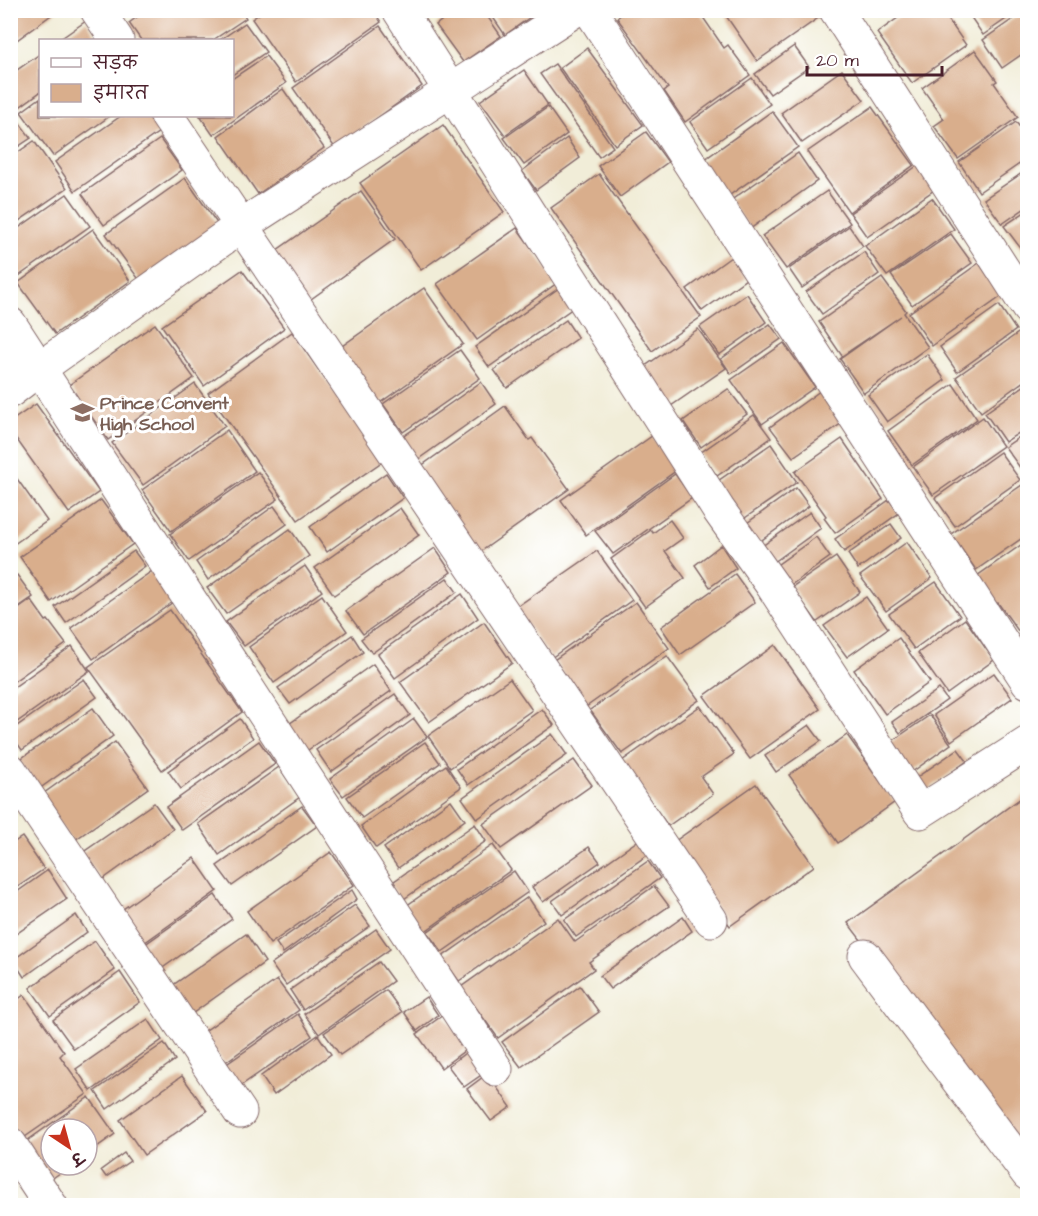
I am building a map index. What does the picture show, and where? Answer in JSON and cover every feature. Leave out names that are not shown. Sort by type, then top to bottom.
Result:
[{"type":"street","points":[[97,10],[116,39]]},
{"type":"street","points":[[399,10],[718,509],[772,585],[920,812],[1028,743]]},
{"type":"street","points":[[10,391],[241,226],[575,10]]},
{"type":"street","points":[[590,10],[1028,682]]},
{"type":"street","points":[[836,10],[1028,308]]},
{"type":"street","points":[[168,117],[711,920]]},
{"type":"street","points":[[10,324],[496,1069]]},
{"type":"street","points":[[10,770],[240,1112]]},
{"type":"street","points":[[865,956],[1028,1173]]},
{"type":"street","points":[[10,1144],[51,1206]]},
{"type":"building","points":[[10,10],[58,10],[10,45]]},
{"type":"building","points":[[147,10],[241,10],[246,18],[214,39],[140,39],[129,23]]},
{"type":"building","points":[[265,10],[373,10],[381,22],[296,82],[252,19]]},
{"type":"building","points":[[455,10],[483,10],[501,36],[463,62],[436,25]]},
{"type":"building","points":[[488,10],[540,10],[505,35]]},
{"type":"building","points":[[627,10],[698,10],[724,48],[728,45],[750,75],[685,122],[664,91],[668,88],[617,18]]},
{"type":"building","points":[[722,10],[817,10],[821,16],[757,61]]},
{"type":"building","points":[[909,10],[946,10],[943,12],[966,45],[912,83],[877,33]]},
{"type":"building","points":[[966,10],[1019,10],[983,35]]},
{"type":"building","points":[[1028,10],[1028,50],[1002,68],[983,40]]},
{"type":"building","points":[[86,21],[98,39],[60,39]]},
{"type":"building","points":[[245,23],[266,52],[234,74],[234,39],[221,39]]},
{"type":"building","points":[[380,26],[422,86],[335,148],[293,88]]},
{"type":"building","points":[[794,46],[809,67],[770,94],[755,74]]},
{"type":"building","points":[[587,48],[643,125],[615,145],[560,68]]},
{"type":"building","points":[[975,50],[997,81],[994,83],[1018,117],[958,159],[934,126],[944,119],[922,88]]},
{"type":"building","points":[[39,55],[39,93],[14,111],[10,106],[10,75]]},
{"type":"building","points":[[266,56],[286,83],[213,135],[201,117],[234,117],[234,78]]},
{"type":"building","points":[[555,64],[613,147],[599,157],[540,74]]},
{"type":"building","points":[[524,70],[548,105],[505,135],[480,101]]},
{"type":"building","points":[[842,70],[864,100],[802,143],[781,113]]},
{"type":"building","points":[[752,78],[770,104],[708,148],[690,122]]},
{"type":"building","points":[[283,89],[324,148],[258,194],[218,136]]},
{"type":"building","points":[[39,99],[39,117],[109,117],[53,156],[21,112]]},
{"type":"building","points":[[548,107],[567,134],[524,165],[504,138]]},
{"type":"building","points":[[872,107],[914,165],[849,212],[807,152]]},
{"type":"building","points":[[10,110],[31,138],[10,152]]},
{"type":"building","points":[[772,111],[798,147],[727,197],[701,162]]},
{"type":"building","points":[[120,117],[149,117],[159,132],[75,191],[55,162]]},
{"type":"building","points":[[1016,122],[1028,138],[1028,158],[979,192],[959,162]]},
{"type":"building","points":[[443,125],[504,212],[421,270],[360,183]]},
{"type":"building","points":[[646,132],[668,162],[620,197],[598,166]]},
{"type":"building","points":[[567,138],[580,158],[536,190],[522,171]]},
{"type":"building","points":[[160,139],[182,170],[104,225],[82,194]]},
{"type":"building","points":[[34,141],[67,188],[10,227],[10,158]]},
{"type":"building","points":[[798,153],[817,181],[750,229],[730,201]]},
{"type":"building","points":[[917,166],[934,190],[867,237],[850,213]]},
{"type":"building","points":[[1028,169],[1028,206],[1002,224],[984,199]]},
{"type":"building","points":[[599,174],[701,317],[652,351],[551,208]]},
{"type":"building","points":[[185,178],[221,229],[143,285],[106,234]]},
{"type":"building","points":[[361,191],[395,239],[304,304],[270,255]]},
{"type":"building","points":[[827,191],[850,223],[786,269],[762,236]]},
{"type":"building","points":[[67,194],[90,226],[16,278],[10,270],[10,234]]},
{"type":"building","points":[[932,198],[954,229],[887,276],[865,246]]},
{"type":"building","points":[[1028,210],[1028,253],[1025,254],[1004,226]]},
{"type":"building","points":[[849,226],[863,246],[802,288],[789,269]]},
{"type":"building","points":[[517,228],[557,283],[477,340],[437,284]]},
{"type":"building","points":[[93,229],[130,281],[55,334],[18,283]]},
{"type":"building","points":[[951,234],[972,263],[912,305],[891,275]]},
{"type":"building","points":[[864,252],[879,274],[822,314],[806,292]]},
{"type":"building","points":[[731,257],[746,279],[702,311],[687,289]]},
{"type":"building","points":[[979,263],[1002,296],[932,346],[909,313]]},
{"type":"building","points":[[242,270],[284,328],[204,386],[162,326]]},
{"type":"building","points":[[882,278],[928,347],[864,393],[840,359],[901,316],[842,356],[819,322]]},
{"type":"building","points":[[424,288],[463,344],[374,407],[335,351]]},
{"type":"building","points":[[559,288],[573,308],[489,367],[475,347]]},
{"type":"building","points":[[747,294],[766,322],[719,355],[700,327]]},
{"type":"building","points":[[999,305],[1016,330],[957,372],[940,347]]},
{"type":"building","points":[[566,320],[578,338],[507,388],[494,370]]},
{"type":"building","points":[[155,324],[194,378],[108,440],[69,385]]},
{"type":"building","points":[[770,324],[781,339],[731,374],[721,359]]},
{"type":"building","points":[[698,329],[726,368],[668,408],[641,369]]},
{"type":"building","points":[[1021,331],[1028,341],[1028,378],[981,412],[956,377]]},
{"type":"building","points":[[292,332],[383,461],[298,520],[208,393]]},
{"type":"building","points":[[784,343],[815,387],[762,424],[731,380]]},
{"type":"building","points":[[460,350],[480,378],[403,432],[383,404]]},
{"type":"building","points":[[927,354],[945,380],[887,422],[868,395]]},
{"type":"building","points":[[481,382],[496,404],[417,460],[401,438]]},
{"type":"building","points":[[1028,383],[1028,427],[1005,442],[985,413]]},
{"type":"building","points":[[195,384],[225,426],[143,485],[112,443]]},
{"type":"building","points":[[953,384],[977,419],[912,465],[888,431]]},
{"type":"building","points":[[728,389],[747,414],[701,447],[683,421]]},
{"type":"building","points":[[820,391],[842,423],[793,457],[770,427]]},
{"type":"building","points":[[36,404],[99,492],[69,513],[10,430],[10,422]]},
{"type":"building","points":[[505,406],[529,440],[532,438],[569,489],[480,552],[417,469]]},
{"type":"building","points":[[754,415],[771,438],[717,476],[700,453]]},
{"type":"building","points":[[983,417],[1003,446],[933,495],[913,467]]},
{"type":"building","points":[[227,430],[255,471],[171,531],[142,490]]},
{"type":"building","points":[[1028,431],[1028,471],[1024,473],[1005,447]]},
{"type":"building","points":[[652,436],[677,470],[586,535],[561,500]]},
{"type":"building","points":[[842,439],[883,499],[835,533],[795,472]]},
{"type":"building","points":[[771,444],[797,482],[742,520],[715,483]]},
{"type":"building","points":[[1000,452],[1020,480],[955,526],[935,498]]},
{"type":"building","points":[[10,469],[47,521],[14,544],[10,540]]},
{"type":"building","points":[[258,472],[278,499],[189,561],[170,534]]},
{"type":"building","points":[[386,473],[403,498],[327,552],[310,527]]},
{"type":"building","points":[[675,474],[692,498],[613,554],[595,531]]},
{"type":"building","points":[[1022,485],[1028,493],[1028,534],[976,570],[951,534]]},
{"type":"building","points":[[796,488],[809,506],[752,547],[740,528]]},
{"type":"building","points":[[101,500],[133,544],[51,602],[20,557]]},
{"type":"building","points":[[889,500],[899,513],[844,552],[835,539]]},
{"type":"building","points":[[274,506],[287,524],[208,580],[196,562]]},
{"type":"building","points":[[400,508],[419,535],[334,595],[315,568]]},
{"type":"building","points":[[810,512],[821,528],[770,565],[758,549]]},
{"type":"building","points":[[670,520],[683,538],[665,551],[685,578],[645,607],[611,559],[651,530],[653,533]]},
{"type":"building","points":[[891,524],[901,538],[858,569],[848,554]]},
{"type":"building","points":[[290,529],[309,556],[226,614],[207,588]]},
{"type":"building","points":[[816,537],[830,557],[781,592],[767,572]]},
{"type":"building","points":[[1028,540],[1028,625],[1019,632],[977,576]]},
{"type":"building","points":[[907,542],[932,578],[886,611],[860,576]]},
{"type":"building","points":[[721,545],[736,568],[710,587],[695,565]]},
{"type":"building","points":[[435,548],[451,572],[363,634],[346,611]]},
{"type":"building","points":[[134,551],[145,566],[66,623],[55,607]]},
{"type":"building","points":[[597,551],[632,600],[551,658],[515,608]]},
{"type":"building","points":[[836,557],[860,592],[817,622],[792,587]]},
{"type":"building","points":[[305,566],[322,591],[244,646],[226,622]]},
{"type":"building","points":[[152,571],[173,602],[93,659],[71,628]]},
{"type":"building","points":[[735,574],[755,602],[680,655],[661,627]]},
{"type":"building","points":[[17,575],[33,597],[10,613],[10,579]]},
{"type":"building","points":[[447,578],[457,592],[372,653],[361,639]]},
{"type":"building","points":[[936,582],[960,616],[914,649],[889,614]]},
{"type":"building","points":[[462,594],[478,618],[395,678],[378,654]]},
{"type":"building","points":[[322,595],[347,631],[274,683],[249,647]]},
{"type":"building","points":[[866,597],[888,628],[847,657],[824,626]]},
{"type":"building","points":[[31,600],[66,644],[10,684],[10,615]]},
{"type":"building","points":[[636,602],[669,648],[586,707],[554,660]]},
{"type":"building","points":[[170,610],[242,712],[162,770],[88,667]]},
{"type":"building","points":[[965,619],[994,660],[947,694],[918,653]]},
{"type":"building","points":[[484,622],[512,663],[429,722],[400,682]]},
{"type":"building","points":[[352,635],[363,652],[290,704],[278,688]]},
{"type":"building","points":[[899,638],[930,682],[885,714],[854,670]]},
{"type":"building","points":[[775,645],[820,709],[750,759],[704,696]]},
{"type":"building","points":[[72,646],[89,671],[10,727],[10,690]]},
{"type":"building","points":[[667,656],[699,700],[622,754],[590,710]]},
{"type":"building","points":[[373,664],[391,691],[301,755],[282,729]]},
{"type":"building","points":[[994,673],[1012,698],[951,741],[934,715]]},
{"type":"building","points":[[84,679],[97,697],[22,750],[10,731]]},
{"type":"building","points":[[510,679],[532,710],[450,768],[428,736]]},
{"type":"building","points":[[939,689],[947,700],[900,733],[892,722]]},
{"type":"building","points":[[395,694],[410,715],[331,772],[316,750]]},
{"type":"building","points":[[700,706],[734,754],[701,777],[713,794],[668,826],[622,761]]},
{"type":"building","points":[[93,708],[113,736],[39,789],[19,760]]},
{"type":"building","points":[[542,709],[554,725],[468,785],[457,769]]},
{"type":"building","points":[[930,715],[951,744],[905,777],[888,744]]},
{"type":"building","points":[[240,719],[253,738],[181,789],[168,771]]},
{"type":"building","points":[[414,719],[427,737],[343,796],[330,779]]},
{"type":"building","points":[[809,725],[821,741],[776,772],[765,756]]},
{"type":"building","points":[[552,734],[567,755],[477,819],[462,798]]},
{"type":"building","points":[[847,735],[895,802],[838,843],[789,775]]},
{"type":"building","points":[[259,741],[275,764],[182,830],[166,807]]},
{"type":"building","points":[[115,742],[148,788],[72,842],[40,796]]},
{"type":"building","points":[[425,742],[440,763],[362,818],[347,797]]},
{"type":"building","points":[[958,749],[967,761],[913,800],[904,786]]},
{"type":"building","points":[[574,760],[592,785],[501,849],[483,824]]},
{"type":"building","points":[[446,765],[461,787],[376,848],[361,826]]},
{"type":"building","points":[[279,767],[300,797],[219,855],[198,824]]},
{"type":"building","points":[[756,784],[814,866],[730,926],[671,844]]},
{"type":"building","points":[[1028,793],[1028,1159],[848,923]]},
{"type":"building","points":[[451,800],[465,820],[398,868],[384,848]]},
{"type":"building","points":[[154,803],[173,829],[102,880],[82,853]]},
{"type":"building","points":[[302,806],[317,826],[232,886],[217,866]]},
{"type":"building","points":[[475,824],[486,841],[401,901],[390,884]]},
{"type":"building","points":[[22,837],[44,869],[10,892],[10,845]]},
{"type":"building","points":[[643,837],[653,851],[562,915],[552,901]]},
{"type":"building","points":[[493,845],[511,870],[424,932],[406,906]]},
{"type":"building","points":[[589,847],[600,862],[543,902],[532,887]]},
{"type":"building","points":[[331,852],[354,885],[270,944],[247,911]]},
{"type":"building","points":[[194,858],[217,891],[134,950],[112,917]]},
{"type":"building","points":[[648,861],[660,878],[576,937],[564,920]]},
{"type":"building","points":[[48,870],[67,899],[10,938],[10,897]]},
{"type":"building","points":[[514,871],[528,892],[442,952],[427,932]]},
{"type":"building","points":[[654,886],[669,906],[589,962],[594,969],[498,1038],[461,987],[558,918],[575,942]]},
{"type":"building","points":[[352,890],[357,899],[283,953],[276,943]]},
{"type":"building","points":[[215,895],[232,919],[154,974],[137,950]]},
{"type":"building","points":[[528,897],[544,921],[459,981],[442,957]]},
{"type":"building","points":[[355,905],[370,926],[286,985],[271,964]]},
{"type":"building","points":[[76,915],[87,932],[24,977],[13,960]]},
{"type":"building","points":[[683,917],[692,931],[610,989],[600,976]]},
{"type":"building","points":[[376,929],[390,949],[303,1010],[290,990]]},
{"type":"building","points":[[246,934],[265,962],[186,1018],[166,990]]},
{"type":"building","points":[[95,941],[115,970],[50,1016],[30,988]]},
{"type":"building","points":[[379,962],[393,981],[319,1034],[304,1014]]},
{"type":"building","points":[[120,972],[140,1002],[74,1049],[53,1020]]},
{"type":"building","points":[[277,980],[299,1010],[224,1063],[202,1033]]},
{"type":"building","points":[[580,986],[599,1012],[521,1067],[502,1042]]},
{"type":"building","points":[[386,990],[402,1012],[340,1055],[324,1033]]},
{"type":"building","points":[[24,995],[64,1052],[60,1056],[87,1094],[54,1117],[39,1117],[39,1127],[22,1139],[10,1123],[10,1005]]},
{"type":"building","points":[[426,997],[438,1015],[417,1031],[404,1012]]},
{"type":"building","points":[[298,1014],[312,1036],[236,1089],[221,1068]]},
{"type":"building","points":[[443,1015],[468,1048],[441,1068],[417,1034]]},
{"type":"building","points":[[148,1019],[162,1040],[91,1091],[76,1069]]},
{"type":"building","points":[[318,1035],[331,1054],[274,1095],[261,1076]]},
{"type":"building","points":[[164,1043],[175,1060],[107,1109],[95,1091]]},
{"type":"building","points":[[468,1051],[484,1073],[464,1087],[448,1066]]},
{"type":"building","points":[[487,1074],[511,1107],[491,1121],[467,1089]]},
{"type":"building","points":[[182,1076],[207,1111],[144,1155],[120,1120]]},
{"type":"building","points":[[89,1097],[115,1134],[99,1145],[99,1117],[61,1117]]},
{"type":"building","points":[[39,1132],[39,1164],[24,1143]]},
{"type":"building","points":[[124,1153],[130,1161],[106,1177],[101,1170]]},
{"type":"place","name":"Prince Convent High School","points":[[82,413]]}]
